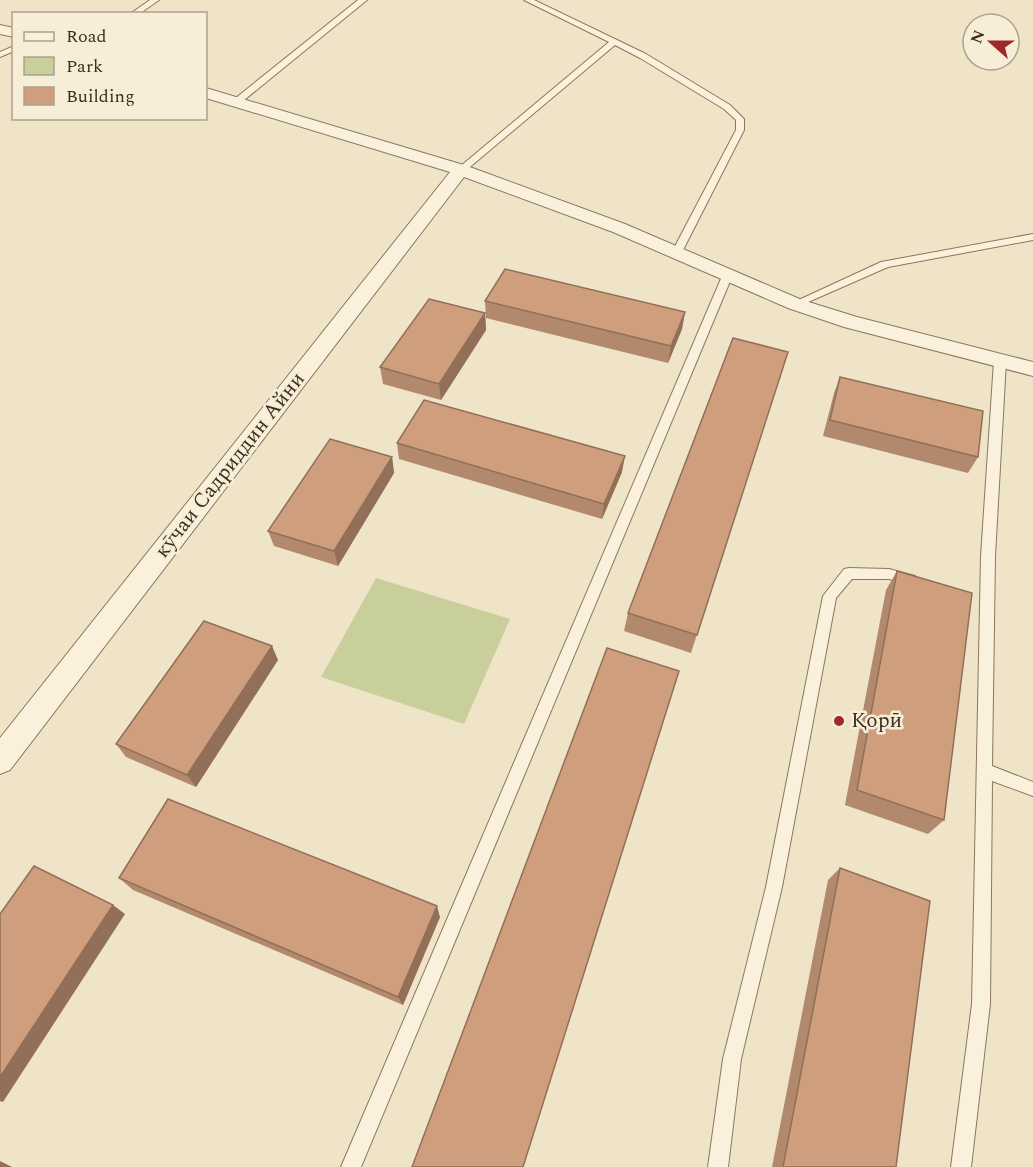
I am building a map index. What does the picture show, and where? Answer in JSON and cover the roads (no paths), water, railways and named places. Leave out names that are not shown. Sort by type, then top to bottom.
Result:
[{"type":"street","points":[[207,93],[461,171],[619,228],[795,304],[851,322],[1033,369]]},
{"type":"street","name":"кӯчаи Садриддин Айни","points":[[0,760],[461,171]]},
{"type":"lane","points":[[136,12],[155,0]]},
{"type":"lane","points":[[235,103],[363,0]]},
{"type":"lane","points":[[528,0],[615,41],[727,107],[740,119],[740,130],[677,252]]},
{"type":"lane","points":[[461,171],[615,41]]},
{"type":"lane","points":[[795,304],[885,264],[1033,237]]},
{"type":"lane","points":[[351,1167],[728,274]]},
{"type":"lane","points":[[962,1167],[981,1004],[986,771],[981,601],[1000,361]]},
{"type":"lane","points":[[718,1167],[732,1059],[774,887],[830,596],[849,573],[890,574],[922,584]]},
{"type":"lane","points":[[986,771],[1033,789]]},
{"type":"place","name":"Қорӣ","points":[[839,721]]}]
